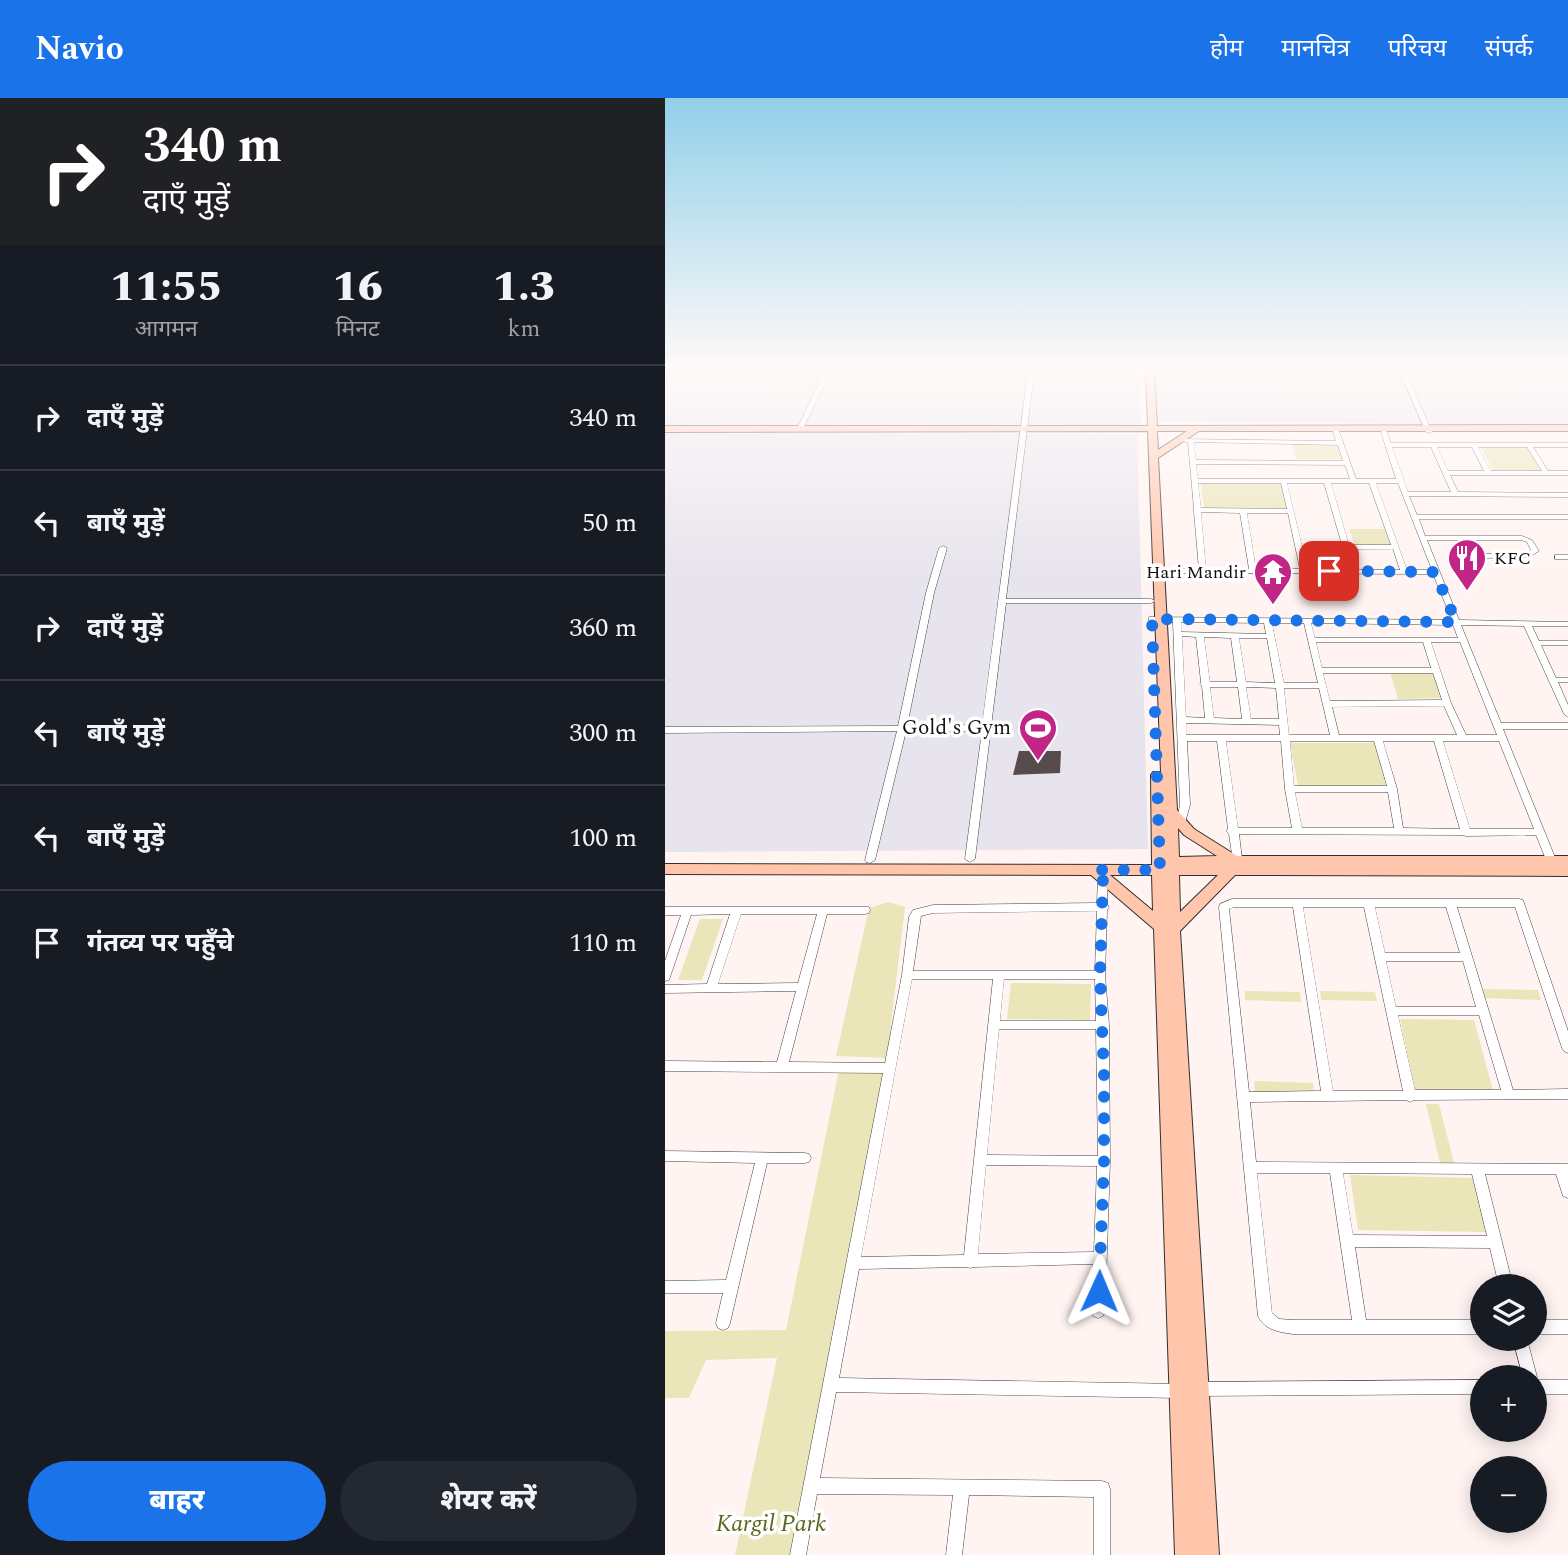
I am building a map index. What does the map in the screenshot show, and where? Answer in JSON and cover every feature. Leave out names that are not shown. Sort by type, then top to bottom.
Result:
[{"type":"main road","points":[[1146,440],[1151,601],[1156,620],[1169,810],[1166,866]]},
{"type":"main road","points":[[1149,440],[1154,457],[1156,620],[1167,928],[1190,1390],[1207,1555]]},
{"type":"main road","points":[[1154,457],[1186,441]]},
{"type":"main road","points":[[1169,810],[1201,841],[1235,863],[1568,871]]},
{"type":"main road","points":[[665,860],[971,859],[1166,866]]},
{"type":"main road","points":[[665,869],[1099,874],[1166,866],[1235,863],[1568,860]]},
{"type":"main road","points":[[1167,928],[1235,863]]},
{"type":"main road","points":[[1099,874],[1167,928]]},
{"type":"main road","points":[[1187,1555],[1190,1390]]},
{"type":"street","points":[[971,859],[985,728],[1023,440]]},
{"type":"street","points":[[1339,440],[1354,482]]},
{"type":"street","points":[[1386,440],[1537,832],[1551,860]]},
{"type":"street","points":[[1387,444],[1529,445],[1553,440]]},
{"type":"street","points":[[1203,571],[1195,481],[1186,441],[1340,443]]},
{"type":"street","points":[[1433,445],[1455,494]]},
{"type":"street","points":[[1474,445],[1488,472]]},
{"type":"street","points":[[1529,445],[1546,473]]},
{"type":"street","points":[[1192,462],[1346,463]]},
{"type":"street","points":[[1446,473],[1568,473]]},
{"type":"street","points":[[1195,481],[1400,481]]},
{"type":"street","points":[[1284,482],[1304,571]]},
{"type":"street","points":[[1328,482],[1346,548]]},
{"type":"street","points":[[1372,482],[1404,571]]},
{"type":"street","points":[[1406,494],[1568,495]]},
{"type":"street","points":[[1196,510],[1290,511]]},
{"type":"street","points":[[1243,511],[1253,571]]},
{"type":"street","points":[[1415,517],[1568,517]]},
{"type":"street","points":[[1423,538],[1525,539],[1535,551],[1529,555],[1476,556]]},
{"type":"street","points":[[1469,538],[1481,565]]},
{"type":"street","points":[[1298,548],[1396,547]]},
{"type":"street","points":[[870,860],[902,730],[930,593],[943,548]]},
{"type":"street","points":[[1558,557],[1568,557]]},
{"type":"street","points":[[1181,572],[1435,572]]},
{"type":"street","points":[[1002,601],[1151,601]]},
{"type":"street","points":[[1156,620],[1568,624]]},
{"type":"street","points":[[1177,621],[1185,805],[1181,824]]},
{"type":"street","points":[[1268,621],[1280,685],[1290,789],[1298,832]]},
{"type":"street","points":[[1307,621],[1335,739]]},
{"type":"street","points":[[1527,624],[1568,714]]},
{"type":"street","points":[[1177,634],[1270,636]]},
{"type":"street","points":[[1200,635],[1210,721]]},
{"type":"street","points":[[1235,636],[1247,721]]},
{"type":"street","points":[[1312,640],[1463,640]]},
{"type":"street","points":[[1426,640],[1435,671],[1463,739]]},
{"type":"street","points":[[1536,643],[1568,643]]},
{"type":"street","points":[[1319,670],[1435,671]]},
{"type":"street","points":[[1553,680],[1568,680]]},
{"type":"street","points":[[1204,684],[1322,686]]},
{"type":"street","points":[[1328,704],[1447,703]]},
{"type":"street","points":[[1183,720],[1284,722]]},
{"type":"street","points":[[1498,726],[1568,726]]},
{"type":"street","points":[[665,730],[985,728]]},
{"type":"street","points":[[1183,737],[1378,740],[1501,738]]},
{"type":"street","points":[[1221,739],[1235,863]]},
{"type":"street","points":[[1438,739],[1466,833]]},
{"type":"street","points":[[1378,740],[1392,789],[1399,832]]},
{"type":"street","points":[[1290,789],[1392,789]]},
{"type":"street","points":[[1231,831],[1537,832]]},
{"type":"street","points":[[1098,1311],[1104,1161],[1100,975],[1104,907],[1099,874]]},
{"type":"street","points":[[1470,1327],[1293,1327],[1276,1325],[1265,1316],[1224,907],[1232,903],[1518,903],[1568,1048]]},
{"type":"street","points":[[1298,905],[1328,1096]]},
{"type":"street","points":[[1369,905],[1410,1097]]},
{"type":"street","points":[[1451,905],[1509,1096]]},
{"type":"street","points":[[798,1555],[907,975],[914,917],[924,910],[1104,907]]},
{"type":"street","points":[[711,988],[737,910]]},
{"type":"street","points":[[782,1066],[823,910]]},
{"type":"street","points":[[665,911],[865,911]]},
{"type":"street","points":[[665,977],[687,911]]},
{"type":"street","points":[[1380,957],[1466,957]]},
{"type":"street","points":[[970,1262],[999,974]]},
{"type":"street","points":[[907,975],[1100,975]]},
{"type":"street","points":[[665,989],[802,987]]},
{"type":"street","points":[[1392,1011],[1482,1011]]},
{"type":"street","points":[[994,1026],[1103,1025]]},
{"type":"street","points":[[665,1066],[888,1068]]},
{"type":"street","points":[[1242,1097],[1568,1094]]},
{"type":"street","points":[[665,1156],[805,1158]]},
{"type":"street","points":[[723,1323],[762,1158]]},
{"type":"street","points":[[982,1160],[1104,1161]]},
{"type":"street","points":[[1249,1167],[1564,1169],[1568,1192]]},
{"type":"street","points":[[1336,1168],[1360,1326]]},
{"type":"street","points":[[1477,1169],[1503,1274]]},
{"type":"street","points":[[1347,1241],[1495,1242]]},
{"type":"street","points":[[853,1263],[1100,1258]]},
{"type":"street","points":[[665,1287],[732,1286]]},
{"type":"street","points":[[1547,1327],[1568,1327]]},
{"type":"street","points":[[831,1385],[1190,1390],[1470,1387]]},
{"type":"street","points":[[1547,1387],[1568,1387]]},
{"type":"street","points":[[810,1486],[1102,1489],[1102,1555]]},
{"type":"street","points":[[954,1555],[962,1489]]},
{"type":"shaded area","points":[[665,440],[1137,440],[1148,849],[665,852]]},
{"type":"green space","points":[[1292,444],[1338,444],[1343,459],[1296,459]]},
{"type":"green space","points":[[1481,447],[1527,447],[1541,471],[1493,470]]},
{"type":"green space","points":[[1201,484],[1282,484],[1288,508],[1204,508]]},
{"type":"green space","points":[[1349,529],[1384,529],[1391,545],[1355,546]]},
{"type":"green space","points":[[1434,671],[1444,698],[1398,699],[1390,672]]},
{"type":"green space","points":[[1290,743],[1375,743],[1386,786],[1298,786]]},
{"type":"green space","points":[[888,902],[905,907],[887,1058],[836,1056],[869,908]]},
{"type":"green space","points":[[700,919],[723,919],[702,980],[678,980]]},
{"type":"green space","points":[[1011,983],[1091,984],[1090,1020],[1007,1019]]},
{"type":"green space","points":[[1483,989],[1538,990],[1541,1000],[1485,998]]},
{"type":"green space","points":[[1245,991],[1300,992],[1301,1002],[1245,1000]]},
{"type":"green space","points":[[1320,991],[1375,992],[1377,1001],[1321,1000]]},
{"type":"green space","points":[[1400,1019],[1474,1020],[1493,1090],[1415,1090]]},
{"type":"green space","name":"Kargil Park","points":[[839,1070],[886,1070],[794,1555],[735,1555],[777,1358],[706,1360],[689,1398],[665,1398],[665,1331],[786,1330]]},
{"type":"green space","points":[[1254,1081],[1313,1083],[1314,1093],[1255,1092]]},
{"type":"green space","points":[[1426,1104],[1439,1104],[1454,1163],[1440,1163]]},
{"type":"green space","points":[[1350,1175],[1474,1178],[1486,1232],[1358,1230]]},
{"type":"building","name":"Gold's Gym","points":[[1019,751],[1061,751],[1060,773],[1013,775]]},
{"type":"place","name":"KFC","points":[[1467,592]]},
{"type":"place","name":"Hari Mandir","points":[[1273,606]]},
{"type":"place","name":"Gold's Gym","points":[[1038,762]]},
{"type":"route","points":[[1099,1291],[1104,1161],[1100,975],[1104,907],[1103,877],[1095,870],[1160,870],[1152,619],[1456,622],[1435,572],[1329,571]]}]
